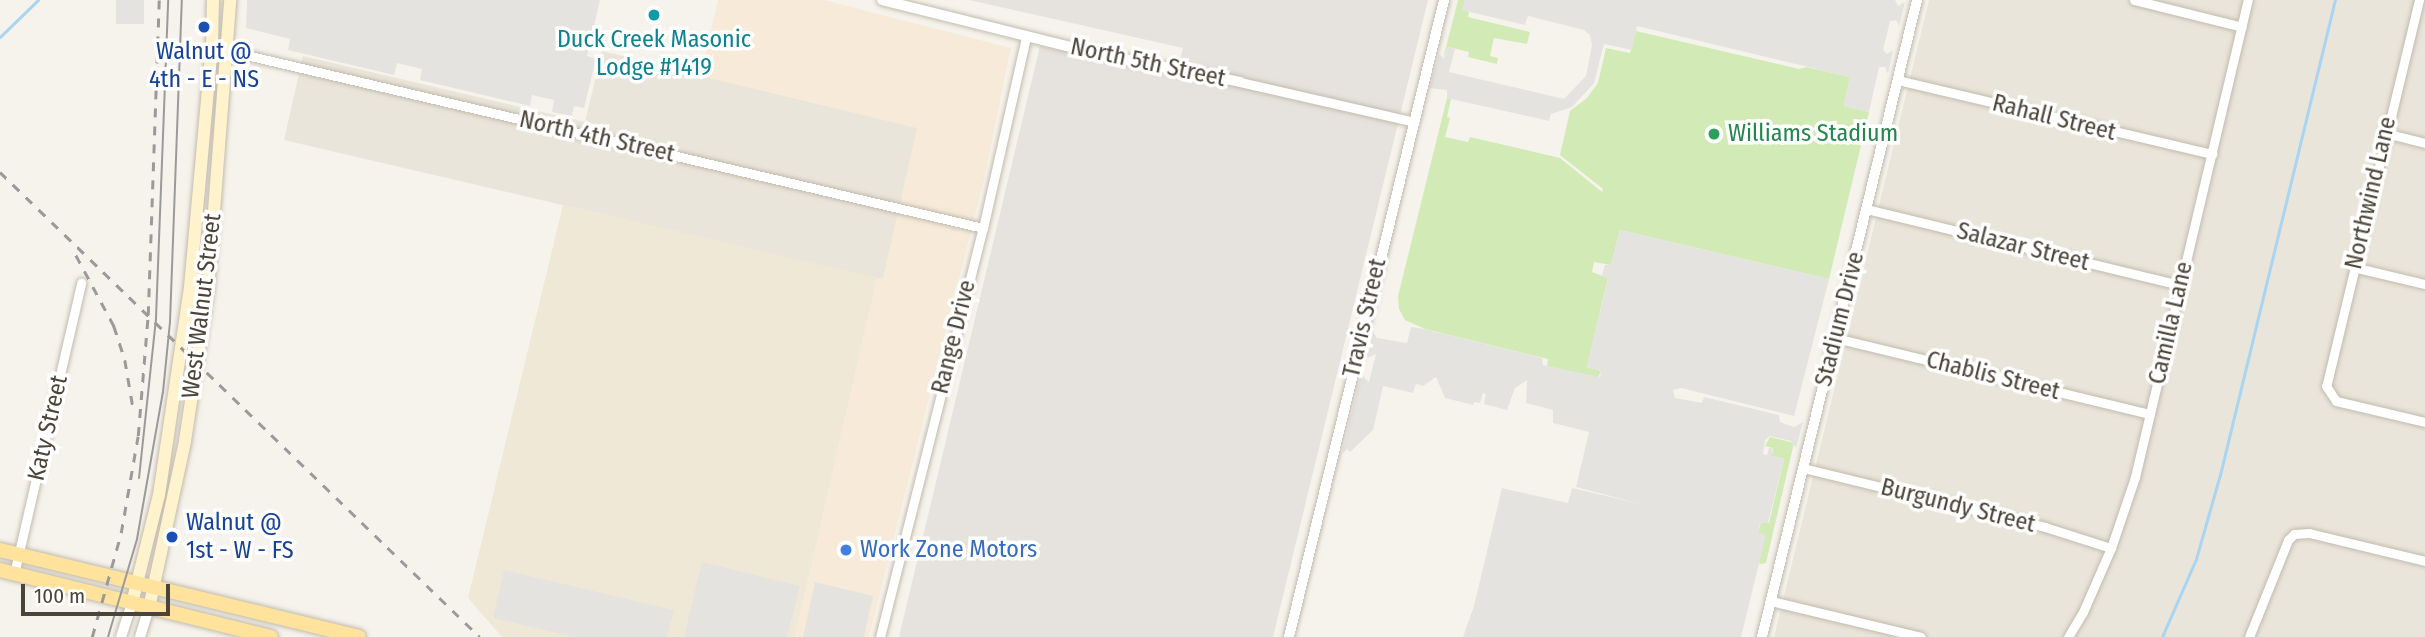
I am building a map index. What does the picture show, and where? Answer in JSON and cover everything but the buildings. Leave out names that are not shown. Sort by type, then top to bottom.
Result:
[{"type":"main road","name":"West Walnut Street","points":[[132,603],[150,539],[190,287],[212,47],[213,0]]},
{"type":"main road","name":"West Walnut Street","points":[[149,608],[185,442],[208,289],[230,0]]},
{"type":"main road","points":[[167,439],[185,442]]},
{"type":"main road","points":[[0,550],[359,637]]},
{"type":"main road","points":[[7,572],[271,637]]},
{"type":"street","name":"North 5th Street","points":[[882,0],[1026,37],[1414,122]]},
{"type":"street","name":"Travis Street","points":[[1289,637],[1444,0]]},
{"type":"street","name":"Stadium Drive","points":[[1762,637],[1917,0]]},
{"type":"street","points":[[2134,0],[2242,27]]},
{"type":"street","name":"Camilla Lane","points":[[2068,637],[2083,612],[2111,548],[2135,477],[2248,0]]},
{"type":"street","name":"Northwind Lane","points":[[2421,1],[2385,133],[2326,386],[2336,401],[2425,422]]},
{"type":"street","name":"Range Drive","points":[[880,637],[983,228],[1026,37]]},
{"type":"street","name":"North 4th Street","points":[[212,47],[983,228]]},
{"type":"street","name":"Rahall Street","points":[[1898,80],[2212,154]]},
{"type":"street","points":[[2385,133],[2425,143]]},
{"type":"street","name":"Salazar Street","points":[[1866,209],[2180,285]]},
{"type":"street","points":[[2353,267],[2425,284]]},
{"type":"street","name":"Katy Street","points":[[7,572],[19,554],[81,283]]},
{"type":"street","name":"Chablis Street","points":[[1835,338],[2150,414]]},
{"type":"street","name":"Burgundy Street","points":[[1803,468],[2045,527],[2111,548]]},
{"type":"street","points":[[2249,637],[2288,540],[2294,534],[2309,533],[2425,561]]},
{"type":"street","points":[[1771,601],[1921,637]]},
{"type":"street","points":[[121,637],[132,603]]},
{"type":"street","points":[[140,637],[149,608]]},
{"type":"shaded area","points":[[116,0],[144,0],[144,24],[116,24]]},
{"type":"shaded area","points":[[247,0],[600,0],[587,56],[596,59],[584,108],[574,106],[572,116],[552,112],[554,100],[532,95],[530,106],[420,80],[422,69],[397,63],[394,75],[288,50],[290,39],[246,28]]},
{"type":"shaded area","points":[[718,0],[824,0],[1011,48],[983,183],[869,637],[795,637],[877,278],[883,279],[917,128],[700,76]]},
{"type":"shaded area","points":[[969,0],[1428,0],[1273,637],[899,637],[1040,46],[1175,78],[1183,48]]},
{"type":"shaded area","points":[[1465,0],[1895,0],[1898,6],[1905,2],[1899,26],[1896,20],[1890,21],[1883,50],[1887,54],[1893,50],[1888,74],[1885,67],[1879,67],[1869,112],[1844,106],[1850,77],[1637,26],[1632,50],[1604,44],[1594,83],[1572,107],[1551,114],[1549,121],[1447,98],[1447,90],[1430,88],[1439,54],[1444,59],[1448,47],[1455,49],[1449,72],[1564,99],[1586,76],[1592,45],[1590,35],[1584,30],[1528,16],[1525,25],[1462,10]]},
{"type":"shaded area","points":[[1929,0],[2425,0],[2425,637],[1774,637]]},
{"type":"shaded area","points":[[602,51],[918,128],[883,280],[284,140],[303,56],[585,122]]},
{"type":"shaded area","points":[[563,205],[877,278],[795,637],[502,637],[468,598]]},
{"type":"shaded area","points":[[1620,230],[1829,279],[1794,416],[1681,388],[1673,390],[1675,398],[1702,403],[1704,397],[1779,415],[1780,422],[1794,427],[1803,422],[1796,448],[1791,441],[1770,436],[1765,440],[1763,454],[1767,455],[1769,448],[1772,448],[1772,456],[1784,459],[1768,523],[1760,523],[1758,532],[1766,535],[1741,637],[1463,637],[1474,606],[1502,488],[1568,503],[1572,488],[1645,505],[1576,487],[1589,432],[1553,423],[1553,410],[1526,403],[1527,380],[1515,388],[1507,410],[1484,404],[1486,394],[1483,393],[1480,403],[1474,402],[1473,405],[1445,398],[1436,377],[1423,386],[1416,384],[1413,393],[1383,386],[1373,430],[1350,452],[1347,449],[1342,454],[1361,374],[1369,382],[1376,354],[1365,359],[1372,330],[1377,338],[1407,343],[1411,327],[1424,329],[1542,358],[1543,365],[1600,377],[1601,371],[1587,367],[1608,279],[1602,275],[1605,265],[1611,265]]},
{"type":"shaded area","points":[[702,562],[800,586],[787,637],[684,637]]},
{"type":"shaded area","points":[[504,570],[674,610],[667,637],[574,637],[493,618]]},
{"type":"shaded area","points":[[815,582],[873,596],[864,637],[803,637]]},
{"type":"green space","points":[[1458,0],[1465,0],[1463,10],[1469,12],[1468,17],[1530,32],[1527,44],[1494,38],[1490,56],[1498,58],[1497,64],[1468,57],[1469,52],[1448,47],[1443,59]]},
{"type":"green space","points":[[1636,31],[1799,69],[1807,67],[1850,77],[1844,106],[1869,112],[1829,279],[1620,230],[1611,265],[1594,262],[1592,272],[1608,278],[1587,367],[1601,371],[1598,378],[1547,366],[1548,359],[1425,329],[1405,320],[1399,309],[1398,296],[1447,98],[1451,99],[1445,137],[1468,142],[1470,137],[1560,158],[1602,192],[1603,189],[1560,155],[1570,111],[1587,98],[1598,83],[1606,48],[1630,53]]},
{"type":"green space","points":[[1770,437],[1794,443],[1766,563],[1761,564],[1758,562],[1758,532],[1761,522],[1769,523],[1784,459],[1772,456],[1773,448],[1765,446]]},
{"type":"waterway","points":[[0,37],[38,0]]},
{"type":"waterway","points":[[2162,637],[2196,559],[2220,475],[2335,0]]},
{"type":"tram line","points":[[139,478],[156,318],[168,0]]},
{"type":"tram line","points":[[108,637],[137,539],[163,392],[170,322],[182,0]]},
{"type":"railway","points":[[92,637],[121,533],[138,436],[148,315],[159,0]]},
{"type":"railway","points":[[0,172],[480,637]]},
{"type":"railway","points":[[76,255],[114,326],[125,360],[133,407]]},
{"type":"place","name":"Duck Creek Masonic Lodge #1419","points":[[654,15]]},
{"type":"place","name":"Walnut @ 4th - E - NS","points":[[204,27]]},
{"type":"place","name":"Williams Stadium","points":[[1714,134]]},
{"type":"place","name":"Walnut @ 1st - W - FS","points":[[172,537]]},
{"type":"place","name":"Work Zone Motors","points":[[846,550]]}]
